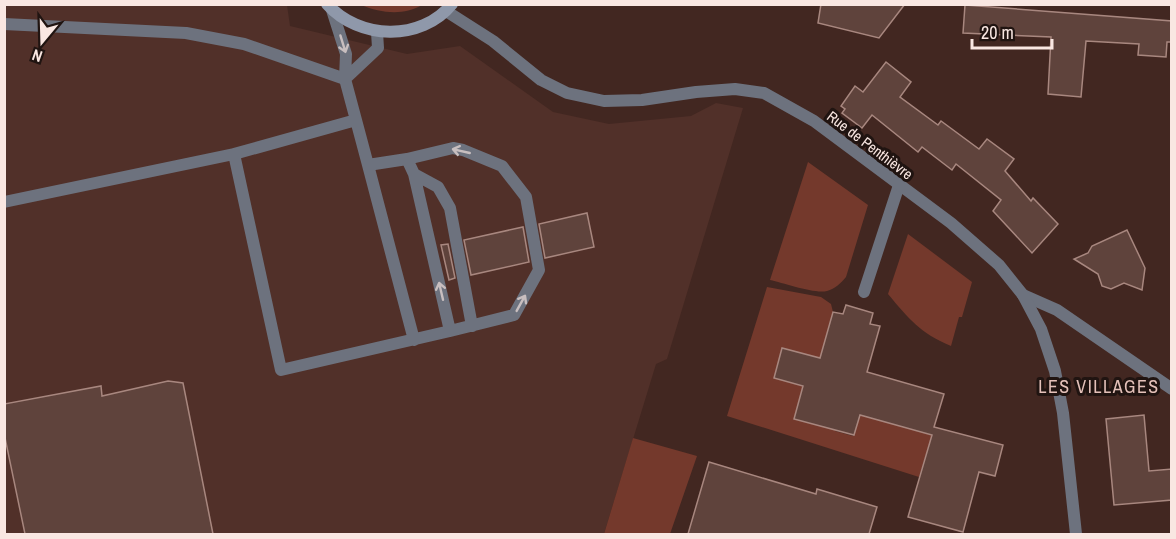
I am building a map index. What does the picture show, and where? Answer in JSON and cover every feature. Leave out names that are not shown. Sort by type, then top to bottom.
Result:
[{"type":"main road","points":[[330,7],[353,24],[377,32],[402,32],[426,25],[449,8]]},
{"type":"street","points":[[330,7],[346,54],[345,79],[414,340]]},
{"type":"street","name":"Rue de Penthièvre","points":[[449,8],[541,80],[567,93],[604,101],[642,100],[735,89],[764,93],[814,121],[951,223],[999,265],[1023,295],[1041,329],[1059,391],[1076,534]]},
{"type":"street","points":[[4,24],[186,33],[244,44],[345,79]]},
{"type":"street","points":[[345,79],[378,48],[377,32]]},
{"type":"street","points":[[4,202],[234,154],[356,120]]},
{"type":"street","points":[[234,154],[281,370],[450,332],[514,315],[539,270],[526,198],[502,166],[464,150],[453,148],[368,165]]},
{"type":"street","points":[[407,159],[414,174],[450,332]]},
{"type":"street","points":[[414,174],[438,188],[450,208],[472,326]]},
{"type":"street","points":[[864,292],[899,185]]},
{"type":"street","points":[[1023,295],[1057,310],[1172,389]]},
{"type":"shaded area","points":[[4,5],[287,5],[290,26],[407,54],[460,46],[553,112],[609,124],[691,116],[716,103],[743,108],[667,359],[656,364],[604,534],[5,534]]},
{"type":"shaded area","points":[[361,5],[422,5],[407,11],[392,12]]},
{"type":"shaded area","points":[[808,162],[868,205],[846,277],[833,289],[821,292],[770,280]]},
{"type":"shaded area","points":[[908,234],[972,282],[951,346],[931,336],[916,324],[888,294]]},
{"type":"shaded area","points":[[767,287],[821,297],[831,304],[833,312],[820,358],[782,348],[774,378],[803,386],[794,419],[812,424],[836,426],[835,431],[853,436],[863,404],[892,424],[932,435],[919,477],[727,416]]},
{"type":"shaded area","points":[[633,438],[697,456],[670,534],[604,534]]},
{"type":"building","points":[[821,4],[905,4],[879,38],[818,23]]},
{"type":"building","points":[[965,5],[1172,21],[1172,42],[1167,42],[1166,57],[1138,55],[1139,44],[1086,41],[1081,97],[1048,94],[1051,37],[963,33]]},
{"type":"building","points":[[886,62],[911,82],[900,97],[938,125],[941,121],[979,149],[987,139],[1014,159],[1005,171],[1031,201],[1033,198],[1058,224],[1032,253],[993,211],[1001,200],[956,164],[952,170],[922,147],[918,152],[872,115],[862,128],[842,113],[845,109],[841,106],[855,86],[863,92]]},
{"type":"building","points":[[587,213],[594,247],[545,258],[539,224]]},
{"type":"building","points":[[523,227],[529,262],[471,275],[464,240]]},
{"type":"building","points":[[1127,230],[1145,268],[1142,290],[1124,283],[1111,289],[1102,286],[1098,274],[1074,259],[1088,253],[1092,246]]},
{"type":"building","points":[[448,244],[455,278],[449,280],[441,245]]},
{"type":"building","points":[[846,305],[873,313],[870,324],[880,326],[867,372],[944,394],[934,427],[1003,445],[995,476],[979,472],[963,532],[908,517],[932,435],[860,415],[854,435],[794,419],[803,386],[774,378],[782,348],[820,358],[833,312],[843,314]]},
{"type":"building","points":[[168,381],[183,383],[213,534],[25,534],[4,433],[4,404],[101,386],[102,396]]},
{"type":"building","points":[[1144,415],[1149,471],[1172,469],[1172,500],[1114,505],[1106,419]]},
{"type":"building","points":[[709,462],[816,494],[817,489],[877,507],[869,534],[688,534]]},
{"type":"district","name":"LES VILLAGES","points":[[1099,386]]}]
